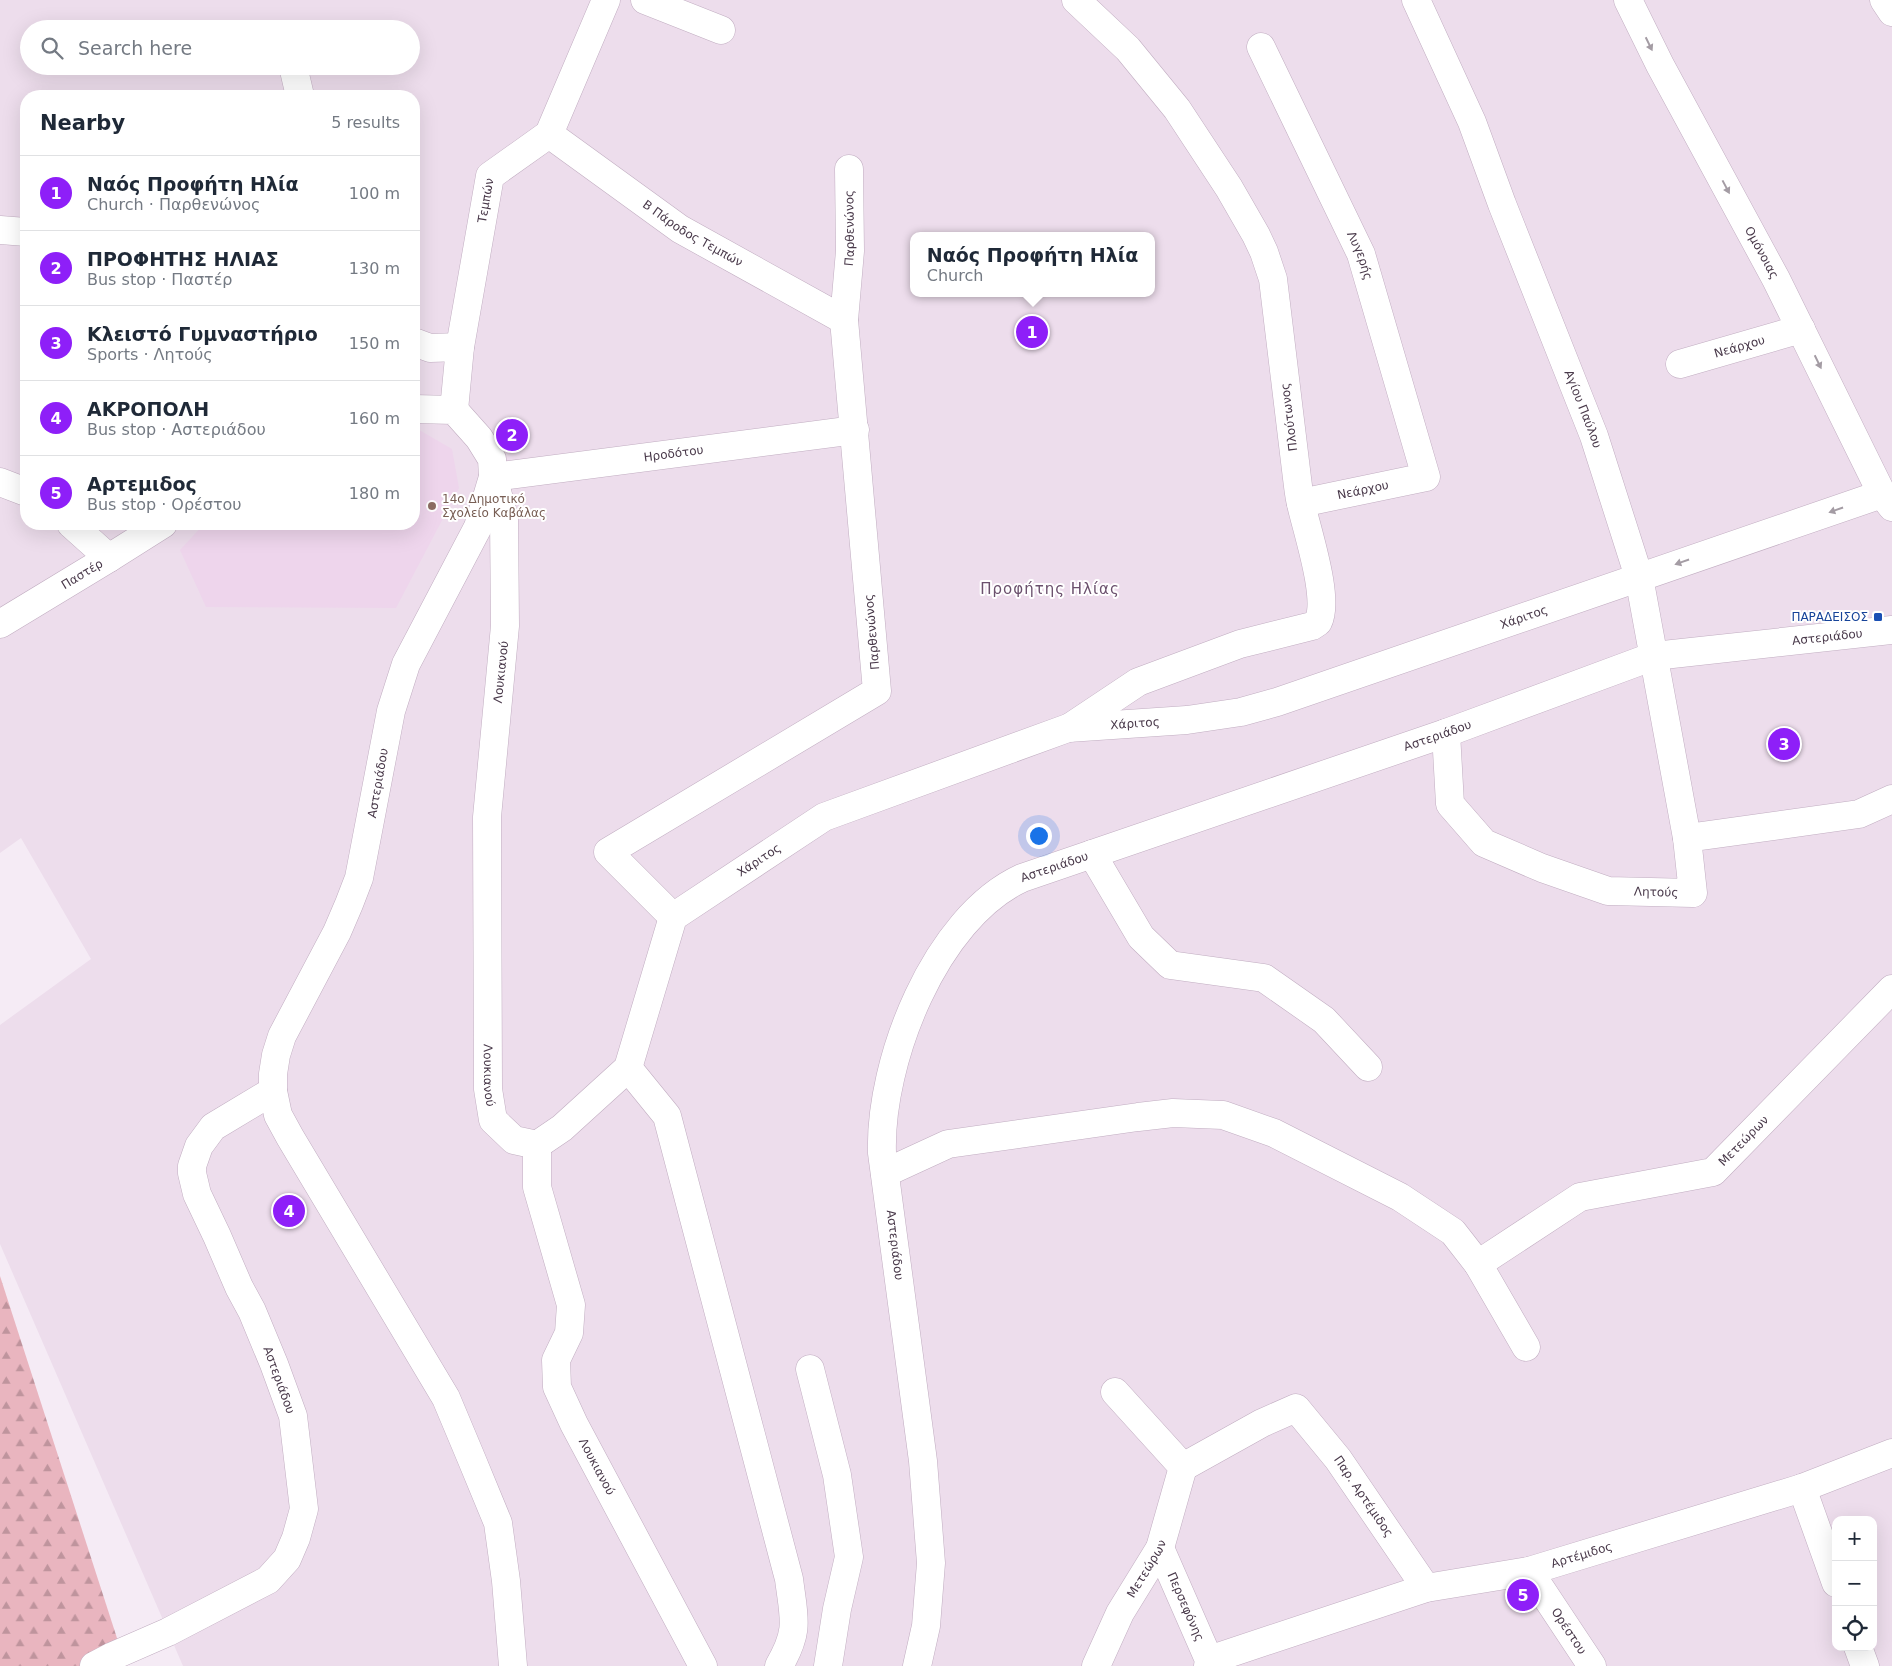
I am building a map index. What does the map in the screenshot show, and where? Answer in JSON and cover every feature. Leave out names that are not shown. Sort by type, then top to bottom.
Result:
[{"type":"street","points":[[549,134],[606,0]]},
{"type":"street","points":[[645,0],[721,30]]},
{"type":"street","name":"Πλούτωνος","points":[[1068,728],[1138,682],[1240,644],[1312,626],[1318,622],[1321,611],[1317,572],[1301,503],[1273,279],[1264,252],[1229,188],[1177,110],[1128,49],[1076,0]]},
{"type":"street","name":"Αγίου Παύλου","points":[[1416,0],[1472,122],[1502,204],[1594,436],[1639,577],[1687,838]]},
{"type":"street","name":"Ομόνοιας","points":[[1628,0],[1660,65],[1801,329],[1887,500]]},
{"type":"street","points":[[1884,0],[1892,12]]},
{"type":"street","name":"Λυγερής","points":[[1262,47],[1361,254],[1426,477]]},
{"type":"street","points":[[295,75],[299,90]]},
{"type":"street","name":"Β Πάροδος Τεμπών","points":[[549,134],[680,229],[844,320]]},
{"type":"street","name":"Τεμπών","points":[[454,410],[460,347],[490,176],[549,134]]},
{"type":"street","name":"Παρθενώνος","points":[[673,917],[608,852],[877,691],[844,320],[850,251],[849,169]]},
{"type":"street","points":[[0,230],[20,232]]},
{"type":"street","name":"Νεάρχου","points":[[1680,364],[1801,329]]},
{"type":"street","points":[[420,344],[430,348],[460,347]]},
{"type":"street","points":[[420,409],[454,410],[479,438],[492,460],[493,477]]},
{"type":"street","name":"Ηροδότου","points":[[493,477],[855,430]]},
{"type":"street","name":"Αστεριάδου","points":[[493,477],[478,527],[406,664],[391,711],[359,878],[337,932],[282,1036],[276,1055],[273,1091],[278,1115],[446,1398],[472,1460],[498,1523],[506,1581],[513,1666]]},
{"type":"street","name":"Λουκιανού","points":[[493,477],[504,518],[505,626],[487,817],[488,1089],[493,1120],[514,1140],[538,1145],[538,1187],[571,1305],[569,1333],[556,1360],[557,1387],[574,1424],[703,1666]]},
{"type":"street","name":"Νεάρχου","points":[[1301,503],[1426,477]]},
{"type":"street","points":[[0,482],[20,490]]},
{"type":"street","name":"Χάριτος","points":[[673,917],[824,817],[1068,728],[1187,720],[1254,709],[1338,682],[1639,577],[1887,500]]},
{"type":"street","points":[[79,530],[109,558]]},
{"type":"street","name":"Παστέρ","points":[[0,624],[153,530]]},
{"type":"street","name":"Αστεριάδου","points":[[917,1666],[926,1626],[931,1563],[923,1461],[882,1153],[881,1130],[894,1061],[900,1041],[922,992],[948,946],[969,917],[997,892],[1011,883],[1446,733],[1654,656],[1892,630]]},
{"type":"street","name":"Λητούς","points":[[1446,733],[1450,804],[1484,843],[1542,868],[1608,891],[1693,894],[1687,838]]},
{"type":"street","points":[[1687,838],[1859,814],[1892,799]]},
{"type":"street","points":[[1092,854],[1141,937],[1170,965],[1264,978],[1324,1020],[1368,1067]]},
{"type":"street","points":[[538,1145],[562,1128],[628,1068],[673,917]]},
{"type":"street","name":"Μετεώρων","points":[[1478,1264],[1580,1197],[1713,1172],[1892,989]]},
{"type":"street","points":[[628,1068],[667,1116],[789,1580],[795,1628],[790,1648],[779,1666]]},
{"type":"street","name":"Αστεριάδου","points":[[94,1666],[168,1632],[268,1580],[288,1560],[296,1538],[304,1509],[293,1416],[252,1312],[238,1287],[197,1194],[192,1173],[192,1166],[199,1146],[213,1127],[273,1091]]},
{"type":"street","points":[[885,1174],[948,1144],[1173,1113],[1223,1115],[1274,1132],[1400,1198],[1453,1232],[1478,1264],[1526,1347]]},
{"type":"street","points":[[810,1370],[837,1475],[849,1557],[836,1609],[828,1666]]},
{"type":"street","points":[[1115,1392],[1183,1467]]},
{"type":"street","name":"Παρ. Αρτέμιδος","points":[[1183,1467],[1262,1423],[1296,1408],[1338,1459],[1426,1588]]},
{"type":"street","name":"Αρτέμιδος","points":[[1208,1663],[1426,1588],[1529,1571],[1802,1488],[1892,1454]]},
{"type":"street","name":"Μετεώρων","points":[[1096,1666],[1120,1613],[1160,1548],[1183,1467]]},
{"type":"street","points":[[1802,1488],[1832,1572]]},
{"type":"street","name":"Περσεφόνης","points":[[1160,1548],[1208,1663]]},
{"type":"street","name":"Ορέστου","points":[[1529,1571],[1592,1666]]},
{"type":"street","points":[[1859,1651],[1865,1666]]},
{"type":"shaded area","points":[[0,0],[1892,0],[1892,1666],[183,1666],[0,1244],[0,1025],[91,959],[21,838],[0,853]]},
{"type":"shaded area","name":"14ο Δημοτικό Σχολείο Καβάλας","points":[[420,430],[452,449],[459,488],[396,608],[206,607],[180,550],[198,530],[420,530]]},
{"type":"green space","points":[[0,1276],[126,1666],[0,1666]]},
{"type":"place","name":"Ναός Προφήτη Ηλία","points":[[1032,332]]},
{"type":"place","name":"ΠΡΟΦΗΤΗΣ ΗΛΙΑΣ","points":[[512,435]]},
{"type":"place","name":"14ο Δημοτικό Σχολείο Καβάλας","points":[[432,506]]},
{"type":"place","name":"ΠΑΡΑΔΕΙΣΟΣ","points":[[1878,617]]},
{"type":"place","name":"Κλειστό Γυμναστήριο","points":[[1784,744]]},
{"type":"place","name":"ΑΚΡΟΠΟΛΗ","points":[[289,1211]]},
{"type":"place","name":"Αρτεμιδος","points":[[1523,1595]]},
{"type":"district","name":"Προφήτης Ηλίας","points":[[1050,589]]}]
